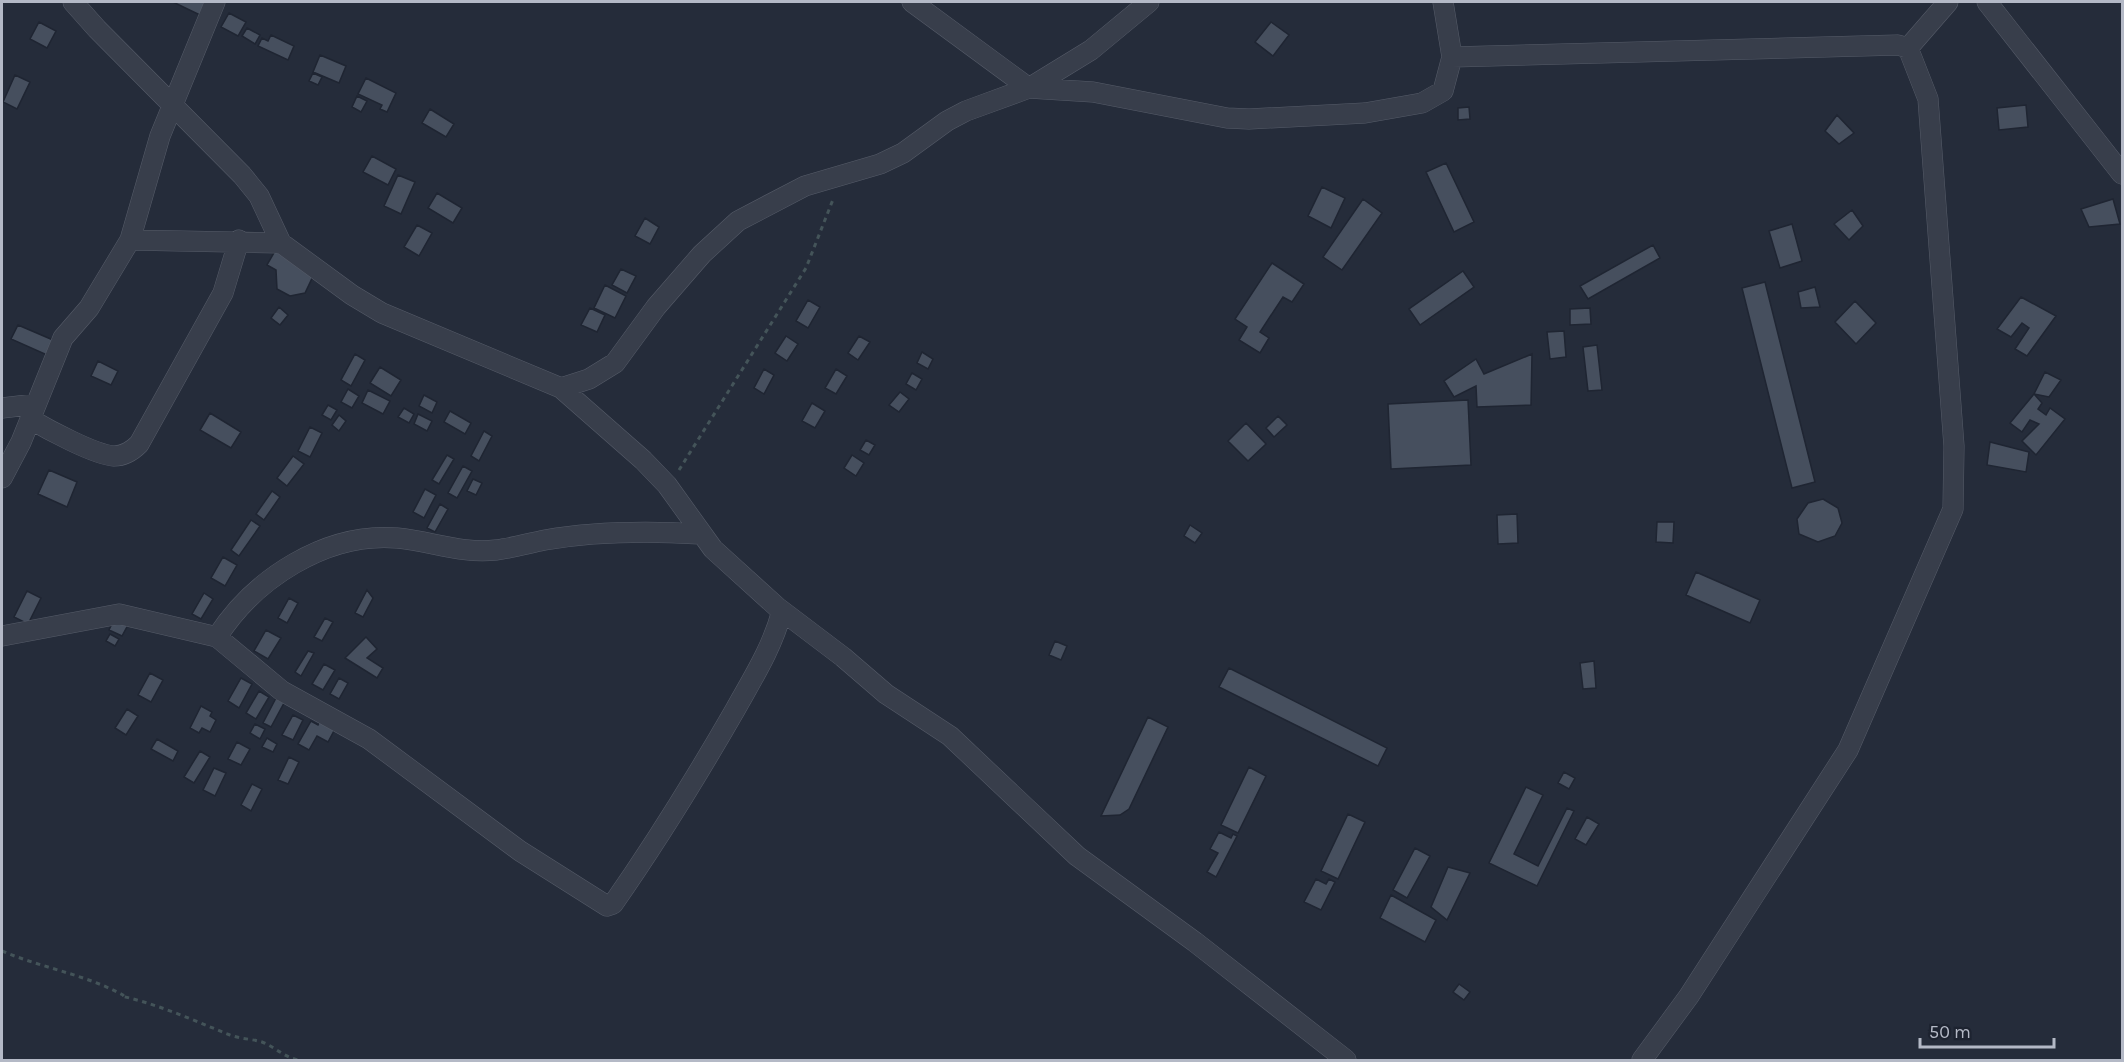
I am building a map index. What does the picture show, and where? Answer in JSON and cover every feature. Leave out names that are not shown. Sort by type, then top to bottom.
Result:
[{"type":"street","points":[[73,2],[97,29],[172,102],[259,196],[281,243],[352,295],[382,313],[561,388],[643,460],[667,485],[700,534],[782,611],[843,657],[886,694],[950,736],[1077,856],[1195,942],[1347,1060]]},
{"type":"street","points":[[2,478],[21,442],[63,338],[88,308],[130,240],[172,102],[215,2]]},
{"type":"street","points":[[912,2],[1029,88],[1093,92],[1227,118],[1365,113],[1422,104],[1433,99],[1446,85],[1452,57],[1443,2]]},
{"type":"street","points":[[561,388],[589,379],[615,363],[656,307],[702,254],[738,221],[805,186],[880,164],[903,153],[947,121],[966,111],[1029,88],[1091,50],[1149,2]]},
{"type":"street","points":[[1908,48],[1948,2]]},
{"type":"street","points":[[1988,2],[2122,174]]},
{"type":"street","points":[[1452,57],[1898,45],[1908,48]]},
{"type":"street","points":[[1642,1060],[1689,996],[1848,750],[1953,509],[1953,446],[1928,99],[1908,48]]},
{"type":"street","points":[[130,240],[239,240],[281,243]]},
{"type":"street","points":[[2,408],[33,412],[46,429],[111,456],[133,450],[148,433],[223,293],[239,240]]},
{"type":"street","points":[[217,637],[242,606],[281,571],[316,552],[347,542],[398,538],[451,549],[474,551],[495,550],[545,540],[603,533],[651,531],[700,534]]},
{"type":"street","points":[[2,636],[119,614],[217,637],[282,691],[369,740],[520,851],[610,906],[656,841],[722,735],[773,644],[782,611]]},
{"type":"path","points":[[667,485],[693,450],[806,268],[827,219],[840,174]]},
{"type":"path","points":[[2,951],[38,965],[98,982],[123,995],[121,996],[148,1003],[229,1034],[262,1042],[275,1051],[299,1060]]},
{"type":"building","points":[[176,2],[207,2],[202,16]]},
{"type":"building","points":[[229,13],[246,22],[238,36],[221,27]]},
{"type":"building","points":[[39,22],[56,31],[47,48],[30,39]]},
{"type":"building","points":[[1271,22],[1289,35],[1273,56],[1255,42]]},
{"type":"building","points":[[247,28],[260,35],[255,44],[242,36]]},
{"type":"building","points":[[271,35],[294,46],[288,60],[258,46],[262,38],[268,41]]},
{"type":"building","points":[[320,55],[346,66],[339,83],[313,72]]},
{"type":"building","points":[[313,73],[322,77],[318,85],[309,81]]},
{"type":"building","points":[[15,75],[30,82],[17,109],[3,102]]},
{"type":"building","points":[[366,78],[396,93],[387,112],[380,109],[382,105],[358,94]]},
{"type":"building","points":[[357,96],[367,101],[361,112],[352,107]]},
{"type":"building","points":[[2026,105],[2028,127],[1999,130],[1997,108]]},
{"type":"building","points":[[1469,107],[1470,119],[1458,120],[1458,108]]},
{"type":"building","points":[[430,109],[454,124],[446,137],[422,123]]},
{"type":"building","points":[[1837,115],[1854,133],[1839,144],[1825,131]]},
{"type":"building","points":[[372,156],[396,169],[388,185],[363,172]]},
{"type":"building","points":[[1446,163],[1474,222],[1454,232],[1426,172]]},
{"type":"building","points":[[398,175],[415,182],[401,214],[384,206]]},
{"type":"building","points":[[1322,187],[1345,198],[1331,228],[1308,216]]},
{"type":"building","points":[[437,193],[462,208],[453,223],[428,208]]},
{"type":"building","points":[[1363,199],[1382,213],[1342,270],[1323,257]]},
{"type":"building","points":[[2113,199],[2120,224],[2089,227],[2081,209]]},
{"type":"building","points":[[1852,210],[1863,226],[1849,240],[1834,224]]},
{"type":"building","points":[[645,218],[659,227],[650,244],[635,236]]},
{"type":"building","points":[[1792,224],[1802,261],[1780,268],[1769,231]]},
{"type":"building","points":[[417,225],[432,233],[419,256],[404,247]]},
{"type":"building","points":[[1653,245],[1660,258],[1588,299],[1580,286]]},
{"type":"building","points":[[275,251],[315,272],[305,293],[290,296],[277,289],[276,270],[267,265]]},
{"type":"building","points":[[1272,263],[1304,284],[1292,302],[1283,297],[1260,332],[1269,338],[1260,353],[1239,340],[1247,327],[1235,319]]},
{"type":"building","points":[[621,269],[636,276],[627,293],[612,285]]},
{"type":"building","points":[[1463,271],[1474,287],[1420,325],[1409,309]]},
{"type":"building","points":[[1765,282],[1815,482],[1792,488],[1742,288]]},
{"type":"building","points":[[605,285],[626,296],[615,318],[594,308]]},
{"type":"building","points":[[1815,287],[1820,307],[1801,308],[1798,292]]},
{"type":"building","points":[[2021,297],[2056,316],[2027,356],[2015,349],[2029,328],[2022,323],[2011,337],[1997,329]]},
{"type":"building","points":[[808,300],[820,307],[808,328],[796,321]]},
{"type":"building","points":[[1855,301],[1876,323],[1856,344],[1835,322]]},
{"type":"building","points":[[279,307],[288,315],[280,325],[271,318]]},
{"type":"building","points":[[590,308],[605,315],[597,332],[581,325]]},
{"type":"building","points":[[1590,308],[1591,324],[1570,325],[1570,309]]},
{"type":"building","points":[[18,325],[53,340],[47,355],[11,339]]},
{"type":"building","points":[[1564,331],[1566,357],[1550,359],[1547,332]]},
{"type":"building","points":[[786,336],[798,344],[787,361],[775,353]]},
{"type":"building","points":[[859,336],[870,342],[858,360],[848,353]]},
{"type":"building","points":[[1597,345],[1602,390],[1588,391],[1583,347]]},
{"type":"building","points":[[922,352],[933,359],[928,369],[917,363]]},
{"type":"building","points":[[355,354],[365,360],[351,386],[341,380]]},
{"type":"building","points":[[1532,354],[1531,405],[1477,407],[1476,386],[1454,397],[1444,381],[1476,359],[1484,374]]},
{"type":"building","points":[[98,361],[118,371],[111,385],[91,376]]},
{"type":"building","points":[[380,367],[401,380],[391,396],[370,383]]},
{"type":"building","points":[[764,369],[774,375],[764,394],[754,388]]},
{"type":"building","points":[[836,369],[847,376],[836,394],[825,388]]},
{"type":"building","points":[[2045,372],[2061,380],[2049,397],[2034,394]]},
{"type":"building","points":[[912,373],[922,379],[916,390],[906,384]]},
{"type":"building","points":[[348,389],[359,396],[352,408],[341,402]]},
{"type":"building","points":[[368,390],[390,401],[383,414],[362,403]]},
{"type":"building","points":[[900,392],[909,399],[899,412],[889,405]]},
{"type":"building","points":[[2034,394],[2042,403],[2038,409],[2046,415],[2050,408],[2065,419],[2036,455],[2022,441],[2039,424],[2030,420],[2022,432],[2010,423]]},
{"type":"building","points":[[424,395],[437,402],[432,413],[419,406]]},
{"type":"building","points":[[1468,400],[1471,465],[1391,469],[1388,404]]},
{"type":"building","points":[[812,403],[825,411],[815,428],[802,421]]},
{"type":"building","points":[[328,405],[337,410],[331,420],[322,415]]},
{"type":"building","points":[[404,408],[414,414],[409,423],[398,417]]},
{"type":"building","points":[[450,411],[471,423],[465,434],[444,422]]},
{"type":"building","points":[[210,413],[241,432],[231,448],[200,430]]},
{"type":"building","points":[[418,414],[432,421],[427,431],[414,424]]},
{"type":"building","points":[[339,415],[346,421],[339,431],[332,425]]},
{"type":"building","points":[[1278,416],[1287,425],[1274,437],[1266,428]]},
{"type":"building","points":[[1246,423],[1266,444],[1248,461],[1228,441]]},
{"type":"building","points":[[310,427],[322,433],[310,457],[298,451]]},
{"type":"building","points":[[484,431],[492,436],[479,461],[471,456]]},
{"type":"building","points":[[866,440],[875,445],[869,455],[860,450]]},
{"type":"building","points":[[1990,442],[2029,452],[2026,472],[1987,465]]},
{"type":"building","points":[[447,455],[454,459],[439,484],[432,480]]},
{"type":"building","points":[[852,455],[864,463],[856,476],[844,468]]},
{"type":"building","points":[[293,456],[304,464],[287,486],[277,478]]},
{"type":"building","points":[[463,466],[472,471],[457,498],[448,493]]},
{"type":"building","points":[[49,470],[77,482],[67,507],[38,494]]},
{"type":"building","points":[[473,479],[482,483],[476,495],[467,491]]},
{"type":"building","points":[[425,489],[436,495],[424,518],[413,512]]},
{"type":"building","points":[[272,491],[280,497],[264,520],[256,514]]},
{"type":"building","points":[[1823,499],[1838,508],[1842,523],[1835,536],[1818,542],[1799,534],[1797,519],[1808,503]]},
{"type":"building","points":[[440,504],[448,509],[435,532],[427,528]]},
{"type":"building","points":[[1517,514],[1518,543],[1498,544],[1497,515]]},
{"type":"building","points":[[251,520],[260,526],[239,556],[231,550]]},
{"type":"building","points":[[1657,522],[1674,522],[1673,543],[1656,542]]},
{"type":"building","points":[[1190,525],[1202,533],[1195,543],[1184,536]]},
{"type":"building","points":[[223,557],[237,565],[225,586],[211,578]]},
{"type":"building","points":[[1696,572],[1760,600],[1750,623],[1686,595]]},
{"type":"building","points":[[367,590],[373,598],[363,617],[355,613]]},
{"type":"building","points":[[27,591],[41,598],[28,624],[14,617]]},
{"type":"building","points":[[204,593],[213,599],[201,619],[192,614]]},
{"type":"building","points":[[289,598],[298,603],[287,623],[278,618]]},
{"type":"building","points":[[115,617],[129,623],[122,636],[109,630]]},
{"type":"building","points":[[325,618],[333,622],[322,641],[314,637]]},
{"type":"building","points":[[266,630],[281,638],[268,659],[254,651]]},
{"type":"building","points":[[110,634],[119,639],[115,646],[106,641]]},
{"type":"building","points":[[366,637],[377,649],[367,658],[383,668],[377,678],[345,658]]},
{"type":"building","points":[[1055,641],[1067,646],[1061,660],[1049,655]]},
{"type":"building","points":[[308,651],[314,653],[301,676],[295,672]]},
{"type":"building","points":[[1594,661],[1596,688],[1583,689],[1580,663]]},
{"type":"building","points":[[324,664],[335,670],[323,690],[312,684]]},
{"type":"building","points":[[1229,668],[1387,748],[1378,766],[1219,687]]},
{"type":"building","points":[[150,673],[163,680],[151,702],[138,695]]},
{"type":"building","points":[[241,678],[252,684],[239,708],[228,701]]},
{"type":"building","points":[[339,678],[348,683],[339,699],[330,694]]},
{"type":"building","points":[[259,691],[269,697],[256,719],[246,713]]},
{"type":"building","points":[[276,698],[284,703],[271,727],[263,723]]},
{"type":"building","points":[[201,706],[212,712],[210,716],[216,720],[210,732],[202,728],[199,733],[190,728]]},
{"type":"building","points":[[127,709],[138,716],[126,735],[115,728]]},
{"type":"building","points":[[293,715],[303,720],[293,740],[282,735]]},
{"type":"building","points":[[1148,717],[1168,727],[1129,809],[1120,815],[1101,816]]},
{"type":"building","points":[[321,718],[336,727],[328,742],[317,736],[309,750],[298,744],[311,721],[318,725]]},
{"type":"building","points":[[255,724],[265,729],[260,739],[250,733]]},
{"type":"building","points":[[267,738],[277,744],[273,752],[262,747]]},
{"type":"building","points":[[157,739],[178,751],[173,761],[151,749]]},
{"type":"building","points":[[237,742],[250,749],[241,765],[228,759]]},
{"type":"building","points":[[200,751],[210,757],[194,783],[184,777]]},
{"type":"building","points":[[289,757],[299,762],[288,784],[278,780]]},
{"type":"building","points":[[1249,767],[1266,776],[1238,833],[1221,825]]},
{"type":"building","points":[[214,768],[226,773],[215,796],[203,790]]},
{"type":"building","points":[[1564,772],[1575,778],[1569,789],[1558,783]]},
{"type":"building","points":[[252,784],[262,789],[251,811],[241,805]]},
{"type":"building","points":[[1526,787],[1543,795],[1514,854],[1538,866],[1567,808],[1574,811],[1537,886],[1489,863]]},
{"type":"building","points":[[1348,814],[1365,822],[1338,879],[1321,871]]},
{"type":"building","points":[[1587,817],[1599,824],[1586,845],[1575,839]]},
{"type":"building","points":[[1219,832],[1231,838],[1233,834],[1237,836],[1216,877],[1207,872],[1218,853],[1210,849]]},
{"type":"building","points":[[1415,848],[1430,856],[1407,898],[1393,890]]},
{"type":"building","points":[[1448,867],[1470,873],[1447,920],[1431,907]]},
{"type":"building","points":[[1316,879],[1326,884],[1329,879],[1335,882],[1321,910],[1304,902]]},
{"type":"building","points":[[1391,895],[1436,920],[1425,942],[1380,918]]},
{"type":"building","points":[[1459,984],[1470,992],[1464,1000],[1453,992]]}]
